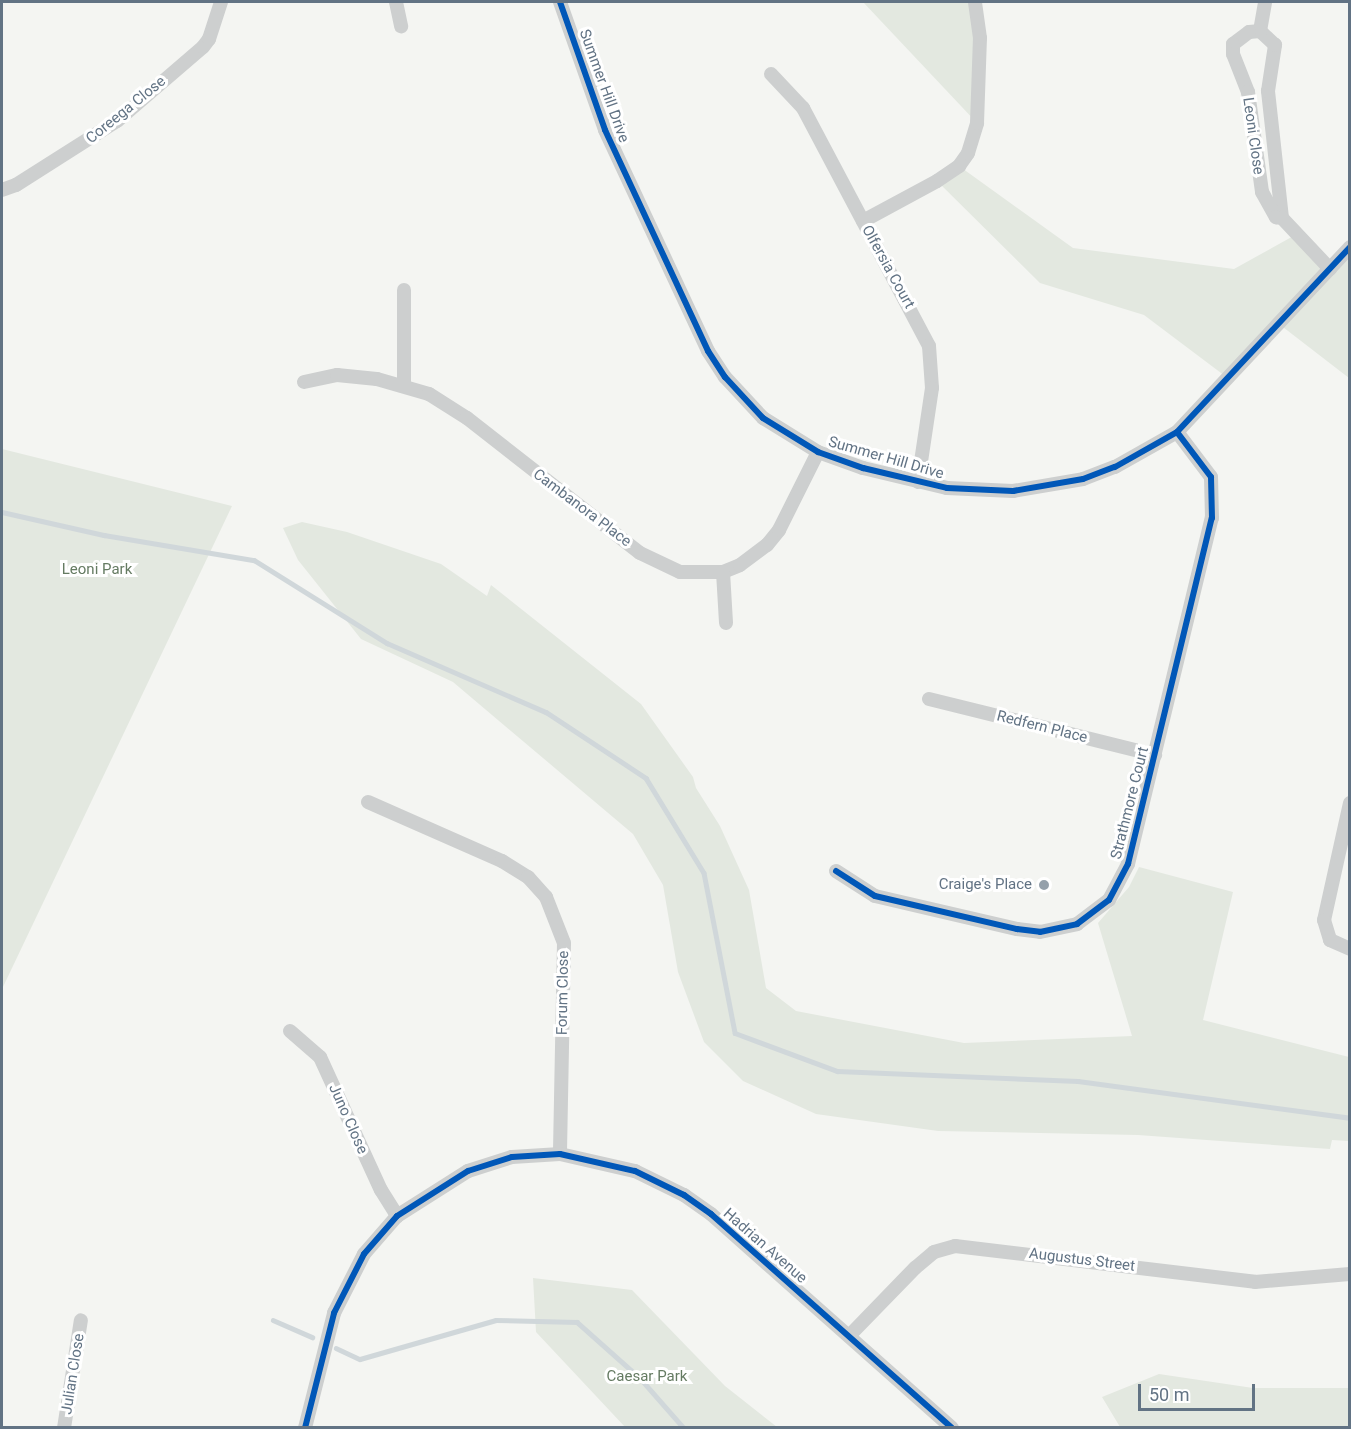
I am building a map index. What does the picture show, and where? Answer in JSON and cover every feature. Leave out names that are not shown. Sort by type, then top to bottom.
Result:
[{"type":"street","name":"Coreega Close","points":[[2,190],[16,185],[117,121],[209,39],[221,2]]},
{"type":"street","points":[[396,2],[401,26]]},
{"type":"street","name":"Summer Hill Drive","points":[[560,2],[605,130],[708,351],[725,377],[763,418],[818,452],[918,482],[977,491],[1053,486],[1115,467],[1177,432],[1350,248]]},
{"type":"street","points":[[863,221],[937,181],[959,166],[968,153],[977,123],[980,38],[975,2]]},
{"type":"street","points":[[1260,31],[1265,2]]},
{"type":"street","name":"Leoni Close","points":[[1282,218],[1268,91],[1275,45],[1260,31],[1239,37],[1233,44],[1233,54],[1248,92],[1262,192],[1272,212],[1282,218],[1330,269]]},
{"type":"street","name":"Olfersia Court","points":[[771,74],[803,108],[929,346],[932,388],[918,482]]},
{"type":"street","points":[[404,386],[405,290]]},
{"type":"street","name":"Cambanora Place","points":[[304,382],[337,375],[404,386],[448,405],[659,565],[680,572],[723,572],[755,556],[773,537],[818,452]]},
{"type":"street","name":"Strathmore Court","points":[[836,871],[875,896],[1017,929],[1040,932],[1077,924],[1109,900],[1121,881],[1155,755],[1214,496],[1211,477],[1177,432]]},
{"type":"street","points":[[723,572],[726,623]]},
{"type":"street","name":"Redfern Place","points":[[929,699],[1155,755]]},
{"type":"street","name":"Forum Close","points":[[368,802],[502,861],[528,877],[546,897],[564,943],[560,1154]]},
{"type":"street","points":[[1350,802],[1324,920],[1330,940],[1350,949]]},
{"type":"street","name":"Juno Close","points":[[290,1031],[320,1057],[381,1190],[397,1216]]},
{"type":"street","name":"Hadrian Avenue","points":[[305,1428],[334,1313],[364,1254],[397,1216],[468,1172],[512,1157],[560,1154],[635,1172],[684,1195],[849,1336],[952,1428]]},
{"type":"street","name":"Augustus Street","points":[[849,1336],[915,1268],[934,1252],[955,1246],[1255,1282],[1350,1274]]},
{"type":"street","name":"Julian Close","points":[[64,1428],[81,1320]]},
{"type":"green space","points":[[863,2],[973,2],[977,123]]},
{"type":"green space","points":[[959,166],[1073,248],[1234,269],[1297,234],[1330,269],[1349,249],[1349,378],[1279,324],[1229,379],[1144,315],[1040,283],[937,181]]},
{"type":"green space","name":"Leoni Park","points":[[2,449],[232,506],[2,989]]},
{"type":"green space","points":[[302,522],[347,532],[441,564],[487,596],[491,585],[641,704],[693,777],[696,788],[720,826],[749,890],[766,988],[796,1011],[964,1043],[1132,1036],[1098,923],[1129,887],[1139,867],[1233,892],[1203,1020],[1349,1057],[1349,1141],[1332,1140],[1330,1149],[1138,1135],[938,1131],[816,1114],[743,1081],[704,1042],[678,972],[663,885],[633,834],[453,682],[361,639],[298,560],[283,528]]},
{"type":"green space","name":"Caesar Park","points":[[533,1278],[632,1290],[725,1386],[777,1427],[625,1427],[536,1332]]},
{"type":"green space","points":[[1159,1374],[1253,1388],[1349,1388],[1349,1427],[1120,1427],[1102,1397]]},
{"type":"waterway","points":[[2,512],[104,535],[254,560],[387,643],[546,712],[646,778],[704,873],[735,1033],[837,1071],[1078,1081],[1350,1118]]},
{"type":"waterway","points":[[273,1320],[312,1337]]},
{"type":"waterway","points":[[336,1348],[360,1359],[496,1320],[577,1322],[640,1378],[684,1428]]},
{"type":"cycle path","points":[[560,2],[605,130],[708,351],[725,377],[763,418],[818,452],[863,468],[947,488],[1013,491],[1083,479],[1115,467],[1177,432],[1350,247]]},
{"type":"cycle path","points":[[836,871],[875,896],[1017,929],[1040,932],[1077,924],[1109,900],[1128,864],[1212,518],[1211,477],[1177,432]]},
{"type":"cycle path","points":[[305,1428],[334,1313],[364,1254],[397,1216],[468,1171],[512,1157],[560,1154],[635,1171],[684,1195],[711,1214],[952,1428]]},
{"type":"place","name":"Craige's Place","points":[[1044,885]]}]
